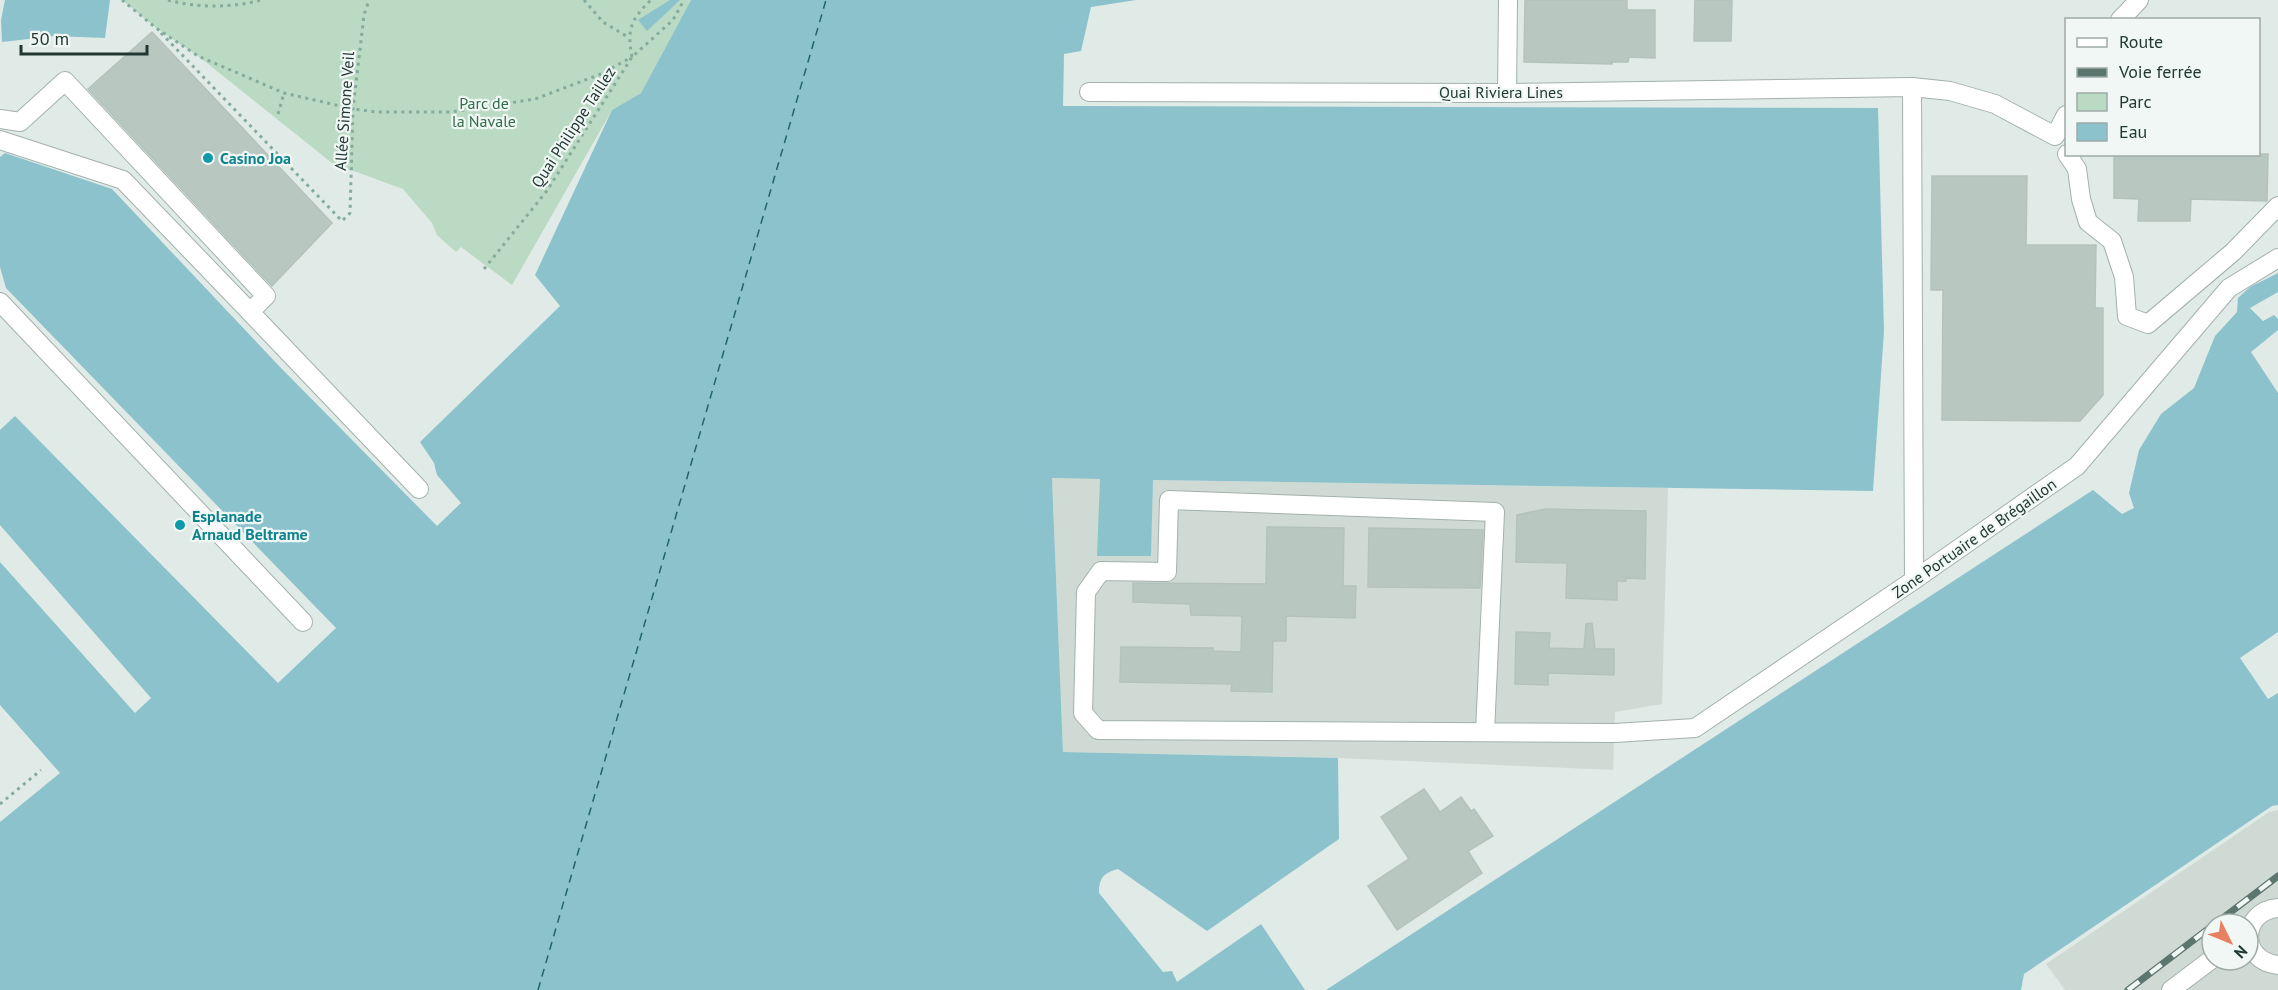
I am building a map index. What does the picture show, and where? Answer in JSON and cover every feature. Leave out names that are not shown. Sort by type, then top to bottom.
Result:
[{"type":"street","points":[[1507,93],[1508,0]]},
{"type":"street","points":[[2122,18],[2139,0]]},
{"type":"street","points":[[0,119],[20,122],[65,81],[266,296],[250,312]]},
{"type":"street","points":[[1912,87],[1914,580]]},
{"type":"street","name":"Quai Riviera Lines","points":[[1089,92],[1507,93],[1912,87],[1950,91],[1995,104],[2055,136]]},
{"type":"street","points":[[2065,118],[2055,136],[2065,151]]},
{"type":"street","points":[[0,140],[123,180],[419,489]]},
{"type":"street","points":[[2068,156],[2076,169],[2088,222],[2112,241],[2124,277],[2127,316],[2148,324],[2233,252],[2278,206]]},
{"type":"street","name":"Zone Portuaire de Brégaillon","points":[[1485,732],[1495,512],[1169,500],[1167,572],[1101,571],[1086,592],[1083,713],[1098,730],[1615,733],[1695,728],[1914,580],[2077,466],[2229,288],[2278,258]]},
{"type":"street","points":[[0,302],[303,622]]},
{"type":"street","points":[[2260,915],[2268,909],[2278,908]]},
{"type":"street","points":[[2260,958],[2278,965]]},
{"type":"street","points":[[2171,990],[2200,968]]},
{"type":"path","points":[[122,0],[156,28],[198,56],[284,93],[353,109],[377,112],[435,113],[535,99],[601,74],[632,57],[629,38],[633,19],[651,0]]},
{"type":"path","points":[[168,0],[217,6],[247,4],[261,0]]},
{"type":"path","name":"Allée Simone Veil","points":[[156,28],[342,221],[350,213],[353,109],[364,15],[369,0]]},
{"type":"path","points":[[584,0],[603,21],[629,38]]},
{"type":"path","name":"Quai Philippe Taillez","points":[[484,269],[546,192],[632,57],[673,20],[684,0]]},
{"type":"path","points":[[278,114],[284,93]]},
{"type":"path","points":[[0,804],[41,770]]},
{"type":"shaded area","points":[[1052,478],[1100,479],[1098,556],[1151,556],[1152,480],[1668,488],[1662,704],[1615,712],[1613,770],[1338,758],[1063,752]]},
{"type":"shaded area","points":[[2278,810],[2278,990],[2065,990],[2046,964],[2269,812]]},
{"type":"green space","name":"Parc de la Navale","points":[[122,0],[691,0],[641,93],[612,110],[512,285],[461,247],[456,252],[437,235],[432,223],[403,189],[332,163],[198,56],[156,28]]},
{"type":"water","points":[[5,0],[110,0],[105,38],[55,36],[2,42],[1,20]]},
{"type":"water","points":[[670,0],[680,0],[647,31],[638,20]]},
{"type":"water","points":[[691,0],[1136,0],[1091,7],[1081,51],[1064,54],[1063,106],[1878,108],[1884,331],[1873,491],[1153,480],[1151,556],[1097,556],[1100,479],[1052,478],[1063,752],[1338,758],[1339,839],[1207,931],[1118,869],[1103,876],[1099,893],[1163,972],[1172,971],[1177,982],[1261,924],[1305,990],[0,990],[0,822],[60,773],[0,705],[0,562],[135,713],[151,698],[0,525],[0,430],[15,416],[278,683],[336,628],[6,288],[0,267],[0,157],[5,153],[112,189],[280,367],[437,526],[461,503],[437,475],[434,463],[420,442],[560,306],[535,275],[612,110],[641,93]]},
{"type":"water","points":[[2278,273],[2278,292],[2250,308],[2263,321],[2274,315],[2278,319],[2278,330],[2251,352],[2278,393],[2278,632],[2240,658],[2268,699],[2278,693],[2278,805],[2272,806],[2024,974],[2021,990],[1326,990],[2093,490],[2122,514],[2134,508],[2129,493],[2139,450],[2161,414],[2194,388],[2215,336],[2237,312],[2238,298],[2250,287]]},
{"type":"building","points":[[1525,0],[1627,0],[1627,10],[1655,10],[1655,58],[1629,57],[1628,62],[1612,62],[1612,64],[1524,62]]},
{"type":"building","points":[[1695,0],[1732,0],[1731,41],[1694,41]]},
{"type":"building","name":"Casino Joa","points":[[152,32],[332,223],[272,286],[88,89]]},
{"type":"building","points":[[2260,154],[2268,154],[2267,201],[2191,199],[2190,221],[2138,221],[2139,199],[2114,198],[2114,156],[2260,156]]},
{"type":"building","points":[[1932,176],[2027,176],[2026,245],[2096,245],[2095,308],[2103,308],[2103,395],[2080,421],[1942,420],[1943,290],[1931,290]]},
{"type":"building","points":[[1545,509],[1646,511],[1645,579],[1626,578],[1626,581],[1617,581],[1617,600],[1566,598],[1567,563],[1516,562],[1517,515]]},
{"type":"building","points":[[1267,527],[1344,528],[1343,586],[1356,586],[1355,618],[1286,616],[1286,641],[1273,641],[1272,692],[1231,691],[1232,684],[1120,682],[1121,647],[1213,648],[1213,651],[1241,652],[1242,616],[1191,615],[1190,604],[1133,602],[1133,583],[1266,584]]},
{"type":"building","points":[[1369,528],[1483,530],[1480,588],[1368,587]]},
{"type":"building","points":[[1592,623],[1595,649],[1614,649],[1614,675],[1548,673],[1548,685],[1515,684],[1516,632],[1550,633],[1549,648],[1584,649],[1586,624]]},
{"type":"building","points":[[1424,789],[1440,812],[1461,797],[1471,811],[1474,809],[1493,836],[1468,851],[1482,873],[1397,930],[1368,886],[1409,859],[1381,817]]},
{"type":"ferry route","points":[[538,990],[826,0]]},
{"type":"railway","points":[[2231,912],[2278,876]]},
{"type":"railway","points":[[2128,990],[2200,935]]},
{"type":"place","name":"Casino Joa","points":[[208,158]]},
{"type":"place","name":"Esplanade Arnaud Beltrame","points":[[180,525]]}]
